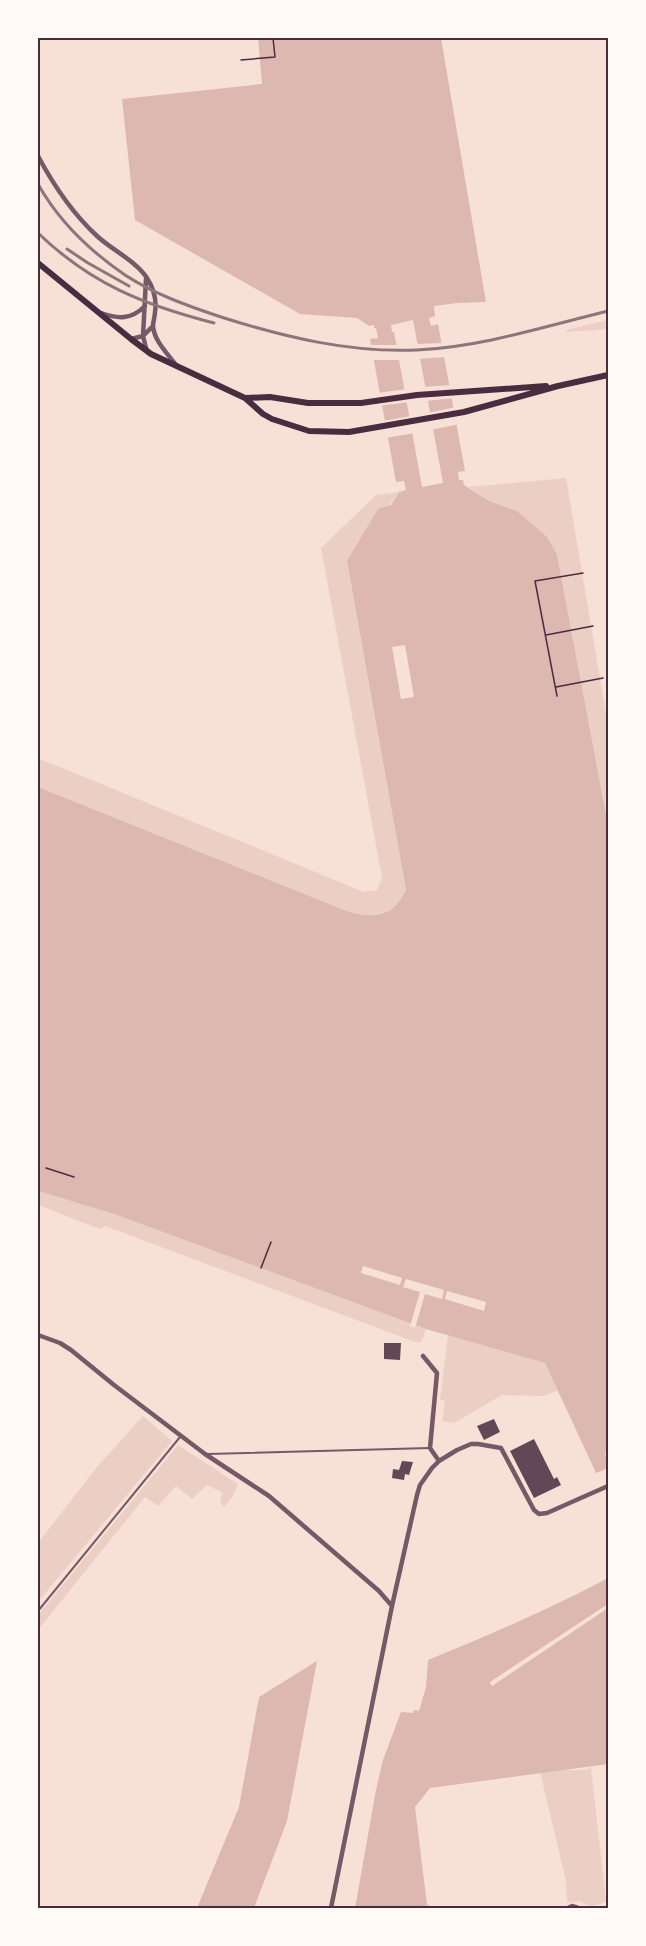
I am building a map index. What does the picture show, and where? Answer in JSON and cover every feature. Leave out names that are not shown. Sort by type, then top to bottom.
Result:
[{"type":"main road","points":[[38,263],[147,351],[245,398],[263,414],[282,423],[309,430],[343,432],[464,412],[558,386],[609,375]]},
{"type":"main road","points":[[245,398],[270,397],[308,403],[370,401],[417,395],[558,386]]},
{"type":"street","points":[[38,156],[71,209],[97,236],[135,265],[146,277],[154,292],[153,326],[160,344],[178,367]]},
{"type":"street","points":[[146,277],[143,336],[147,351]]},
{"type":"street","points":[[95,311],[112,317],[124,318],[136,314],[145,306]]},
{"type":"street","points":[[130,339],[143,336],[153,326]]},
{"type":"street","points":[[38,1335],[60,1343],[71,1350],[205,1455],[282,1506],[379,1591],[392,1606]]},
{"type":"street","points":[[423,1356],[435,1369],[438,1378],[430,1448],[439,1461]]},
{"type":"street","points":[[331,1908],[392,1606],[417,1495],[425,1477],[439,1461],[471,1444],[499,1446],[534,1510],[539,1514],[547,1513],[609,1486]]},
{"type":"street","points":[[568,1908],[572,1906],[578,1908]]},
{"type":"lane","points":[[38,1611],[181,1436]]},
{"type":"lane","points":[[205,1455],[430,1448]]},
{"type":"path","points":[[241,60],[275,57],[273,38]]},
{"type":"path","points":[[557,696],[535,581],[583,573]]},
{"type":"path","points":[[545,635],[593,626]]},
{"type":"path","points":[[555,687],[603,678]]},
{"type":"path","points":[[46,1167],[74,1178]]},
{"type":"path","points":[[261,1268],[271,1242]]},
{"type":"shaded area","points":[[258,38],[441,38],[486,302],[434,306],[435,316],[429,318],[431,326],[438,324],[465,471],[458,472],[459,480],[463,480],[464,485],[489,501],[517,511],[547,537],[557,555],[608,825],[608,1452],[605,1453],[608,1468],[596,1473],[545,1363],[426,1329],[114,1214],[38,1191],[38,787],[349,912],[367,915],[383,913],[401,899],[406,890],[347,561],[378,509],[391,505],[399,492],[406,490],[404,481],[396,482],[370,339],[378,338],[376,328],[357,318],[300,314],[135,220],[122,99],[262,84]],"holes":[[[413,320],[443,483],[422,487],[391,325]]]},
{"type":"shaded area","points":[[608,320],[608,329],[567,332],[566,330]]},
{"type":"shaded area","points":[[566,478],[608,725],[608,825],[557,555],[517,511],[489,501],[469,487]]},
{"type":"shaded area","points":[[399,492],[347,561],[406,890],[401,899],[389,910],[375,915],[349,912],[38,787],[38,758],[364,892],[377,890],[382,878],[321,548],[376,495]]},
{"type":"shaded area","points":[[38,1191],[114,1214],[426,1329],[422,1341],[418,1343],[105,1226],[100,1229],[38,1205]]},
{"type":"shaded area","points":[[448,1335],[545,1363],[558,1390],[544,1396],[502,1395],[454,1423],[442,1421],[445,1401],[440,1400]]},
{"type":"shaded area","points":[[143,1416],[172,1441],[38,1602],[38,1543],[97,1467]]},
{"type":"shaded area","points":[[178,1445],[238,1484],[233,1496],[224,1507],[220,1499],[223,1493],[207,1485],[192,1499],[176,1486],[158,1506],[145,1497],[38,1630],[38,1615]]},
{"type":"shaded area","points":[[608,1578],[608,1764],[430,1788],[415,1807],[427,1905],[438,1908],[355,1908],[383,1760],[401,1712],[419,1711],[426,1687],[428,1660],[519,1621]]},
{"type":"shaded area","points":[[317,1661],[287,1821],[254,1908],[197,1908],[239,1807],[259,1697]]},
{"type":"shaded area","points":[[591,1767],[606,1901],[592,1906],[579,1901],[567,1903],[566,1881],[540,1772],[586,1770]]},
{"type":"pier","points":[[444,343],[446,357],[417,359],[415,344]]},
{"type":"pier","points":[[370,345],[399,345],[402,360],[371,360]]},
{"type":"pier","points":[[452,385],[455,398],[425,401],[422,387]]},
{"type":"pier","points":[[407,389],[410,402],[379,406],[377,393]]},
{"type":"pier","points":[[456,407],[460,424],[430,430],[427,413]]},
{"type":"pier","points":[[412,416],[415,433],[385,438],[382,421]]},
{"type":"pier","points":[[405,645],[414,697],[401,699],[392,647]]},
{"type":"pier","points":[[363,1266],[402,1278],[400,1285],[361,1273]]},
{"type":"pier","points":[[406,1279],[444,1290],[442,1299],[425,1294],[415,1328],[410,1326],[420,1292],[403,1287]]},
{"type":"pier","points":[[447,1291],[486,1302],[484,1311],[445,1299]]},
{"type":"pier","points":[[608,1604],[608,1608],[492,1686],[490,1682]]},
{"type":"building","points":[[384,1343],[401,1343],[400,1360],[384,1359]]},
{"type":"building","points":[[494,1419],[500,1432],[484,1440],[477,1426]]},
{"type":"building","points":[[534,1439],[554,1479],[557,1477],[561,1485],[534,1498],[510,1451]]},
{"type":"building","points":[[402,1461],[413,1462],[409,1475],[405,1474],[404,1480],[392,1478],[393,1469],[399,1470]]},
{"type":"railway","points":[[38,184],[55,210],[76,234],[99,256],[136,282],[159,294],[196,308],[293,337],[367,349],[417,350],[466,345],[608,311]]},
{"type":"railway","points":[[38,233],[78,266],[120,290],[164,309],[214,323]]},
{"type":"railway","points":[[67,249],[129,286]]}]
